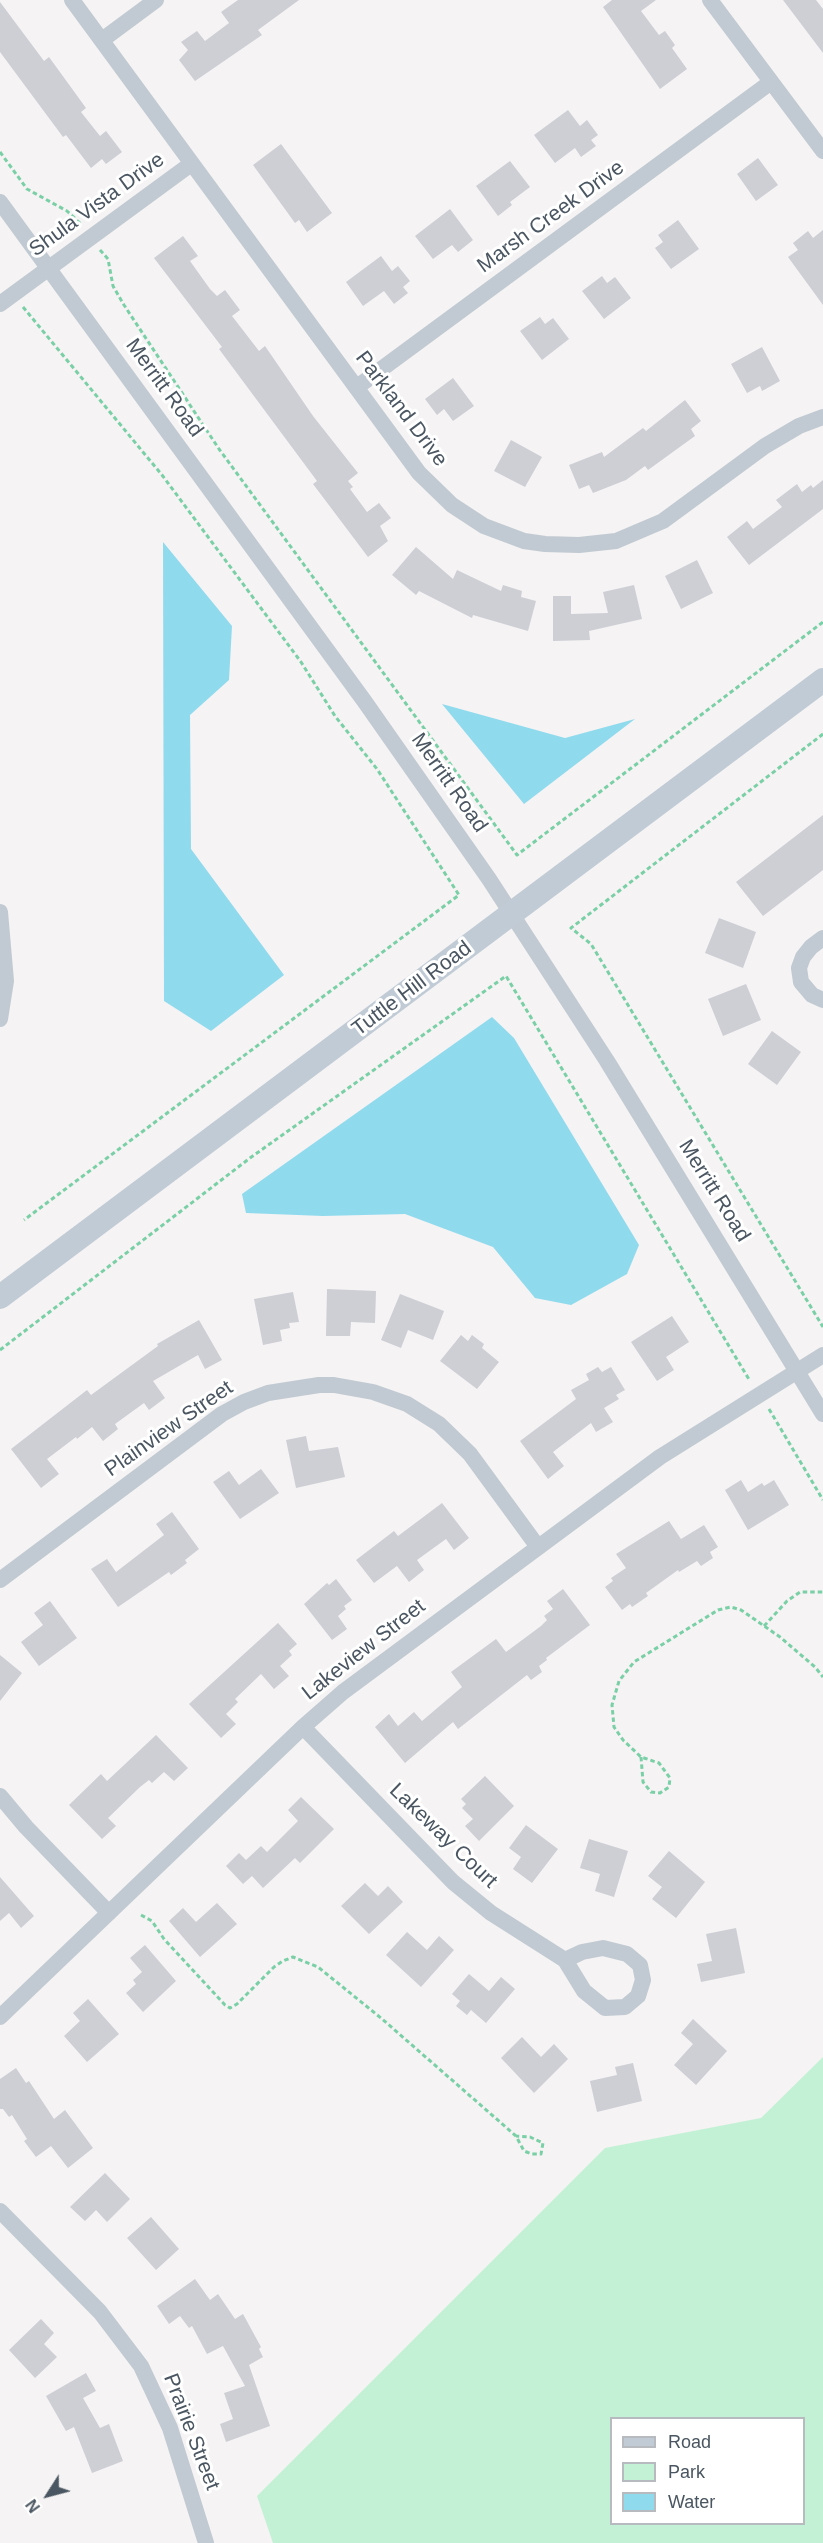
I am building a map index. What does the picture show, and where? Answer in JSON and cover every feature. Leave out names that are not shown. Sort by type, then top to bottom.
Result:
[{"type":"main road","name":"Tuttle Hill Road","points":[[0,1296],[823,680]]},
{"type":"street","name":"Parkland Drive","points":[[72,0],[419,473],[444,499],[484,526],[524,541],[545,544],[579,545],[616,541],[663,521],[765,446],[799,426],[823,417]]},
{"type":"street","points":[[102,40],[156,0]]},
{"type":"street","points":[[710,0],[823,151]]},
{"type":"street","name":"Marsh Creek Drive","points":[[357,387],[771,82]]},
{"type":"street","name":"Shula Vista Drive","points":[[6,299],[191,164]]},
{"type":"street","name":"Merritt Road","points":[[0,202],[365,702],[512,915],[601,1052],[823,1414]]},
{"type":"street","points":[[0,912],[6,981],[0,1018]]},
{"type":"street","points":[[823,938],[807,952],[799,968],[801,982],[812,994],[823,1000]]},
{"type":"street","name":"Lakeview Street","points":[[0,2017],[303,1726],[343,1692],[660,1457],[823,1355]]},
{"type":"street","name":"Plainview Street","points":[[0,1580],[222,1414],[244,1402],[268,1394],[319,1385],[352,1387],[373,1392],[407,1404],[439,1424],[470,1454],[538,1546]]},
{"type":"street","name":"Lakeway Court","points":[[303,1726],[453,1882],[491,1913],[565,1960],[584,1991],[604,2008],[625,2007],[638,1996],[643,1980],[640,1965],[627,1954],[603,1948],[582,1952],[565,1960]]},
{"type":"street","points":[[0,1796],[26,1827],[109,1914]]},
{"type":"street","name":"Prairie Street","points":[[0,2211],[100,2312],[141,2366],[170,2428],[206,2543]]},
{"type":"path","points":[[0,152],[27,189],[67,211],[79,222],[108,259],[113,286],[124,305],[219,449],[517,855],[823,622]]},
{"type":"path","points":[[6,299],[162,476],[197,522],[301,662],[335,716],[377,769],[459,895],[24,1220]]},
{"type":"path","points":[[823,734],[571,927],[591,944],[823,1327]]},
{"type":"path","points":[[0,1350],[250,1158],[506,976],[823,1500]]},
{"type":"path","points":[[764,1626],[787,1601],[800,1592],[823,1592]]},
{"type":"path","points":[[641,1757],[643,1782],[651,1792],[660,1793],[669,1787],[670,1778],[659,1763],[641,1757],[623,1740],[614,1727],[612,1705],[620,1681],[634,1662],[718,1610],[731,1607],[741,1610],[815,1667],[823,1677]]},
{"type":"path","points":[[141,1915],[152,1921],[164,1938],[230,2008],[283,1961],[293,1957],[318,1967],[381,2018],[516,2136],[524,2151],[541,2154],[543,2143],[530,2137],[516,2136]]},
{"type":"green space","points":[[823,2057],[823,2543],[273,2543],[257,2496],[605,2148],[761,2118]]},
{"type":"water","points":[[163,542],[232,626],[229,680],[190,715],[191,849],[284,975],[211,1031],[164,1001]]},
{"type":"water","points":[[442,704],[565,738],[635,719],[524,804]]},
{"type":"water","points":[[492,1017],[514,1038],[639,1245],[627,1274],[571,1305],[535,1298],[493,1247],[405,1214],[323,1216],[246,1213],[242,1194]]},
{"type":"building","points":[[238,0],[299,0],[258,30],[262,35],[195,81],[179,60],[188,50],[181,42],[197,31],[205,41],[229,23],[221,12]]},
{"type":"building","points":[[612,0],[656,0],[641,11],[659,35],[665,31],[675,45],[672,48],[687,69],[660,89],[603,7]]},
{"type":"building","points":[[783,0],[816,0],[823,9],[823,53]]},
{"type":"building","points":[[0,2],[44,61],[49,57],[86,108],[81,112],[100,136],[106,131],[122,152],[106,164],[102,159],[91,168],[66,135],[63,137],[0,52]]},
{"type":"building","points":[[568,110],[580,126],[587,120],[598,135],[591,140],[596,146],[581,157],[575,148],[555,163],[534,135]]},
{"type":"building","points":[[281,144],[332,213],[307,232],[299,220],[295,223],[253,165]]},
{"type":"building","points":[[758,158],[778,185],[756,201],[737,174]]},
{"type":"building","points":[[510,161],[530,187],[510,202],[512,205],[498,216],[476,186]]},
{"type":"building","points":[[450,209],[473,240],[458,252],[452,245],[433,259],[415,236]]},
{"type":"building","points":[[678,220],[699,249],[671,269],[655,248],[663,242],[658,235]]},
{"type":"building","points":[[823,230],[823,305],[788,257],[798,250],[793,243],[808,231],[813,238]]},
{"type":"building","points":[[183,236],[198,256],[190,261],[210,289],[217,296],[225,290],[240,310],[232,316],[259,351],[265,346],[313,416],[358,473],[348,481],[353,487],[350,489],[367,512],[379,503],[391,518],[380,526],[388,541],[368,557],[313,484],[317,481],[219,349],[222,347],[154,258]]},
{"type":"building","points":[[381,256],[392,271],[398,266],[410,281],[403,287],[408,293],[394,304],[384,291],[363,306],[346,282]]},
{"type":"building","points":[[602,276],[607,283],[615,277],[631,298],[604,319],[582,291]]},
{"type":"building","points":[[540,317],[545,324],[553,318],[569,339],[542,360],[520,331]]},
{"type":"building","points":[[762,347],[780,381],[762,391],[760,386],[747,393],[731,364]]},
{"type":"building","points":[[453,378],[474,406],[453,421],[444,409],[437,415],[425,399]]},
{"type":"building","points":[[685,400],[701,421],[691,429],[695,436],[648,470],[645,466],[626,480],[593,493],[589,485],[579,489],[569,465],[602,452],[604,457],[643,428],[646,431]]},
{"type":"building","points":[[511,440],[542,457],[525,487],[494,471]]},
{"type":"building","points":[[823,480],[823,509],[749,565],[727,537],[747,521],[753,529],[782,507],[776,500],[797,484],[802,492],[811,485],[813,488]]},
{"type":"building","points":[[416,547],[453,579],[457,570],[501,591],[503,585],[522,591],[521,597],[536,601],[528,631],[473,615],[472,618],[419,591],[416,595],[392,575]]},
{"type":"building","points":[[697,560],[713,593],[681,609],[665,576]]},
{"type":"building","points":[[634,585],[642,619],[589,631],[590,640],[553,641],[553,596],[571,596],[571,614],[608,613],[603,592]]},
{"type":"building","points":[[823,815],[823,870],[763,916],[736,882]]},
{"type":"building","points":[[719,918],[756,932],[743,968],[705,953]]},
{"type":"building","points":[[746,984],[761,1020],[723,1036],[708,999]]},
{"type":"building","points":[[772,1031],[801,1052],[777,1085],[748,1064]]},
{"type":"building","points":[[327,1289],[376,1291],[375,1323],[351,1322],[350,1336],[326,1336]]},
{"type":"building","points":[[293,1292],[299,1322],[289,1323],[290,1328],[280,1330],[282,1341],[263,1345],[254,1299]]},
{"type":"building","points":[[400,1294],[444,1311],[433,1340],[408,1330],[401,1348],[381,1340]]},
{"type":"building","points":[[672,1316],[689,1342],[666,1357],[674,1370],[657,1381],[631,1342]]},
{"type":"building","points":[[199,1320],[222,1360],[205,1369],[198,1355],[153,1381],[165,1398],[149,1410],[144,1403],[115,1424],[118,1429],[103,1441],[92,1427],[77,1439],[76,1437],[47,1459],[59,1474],[41,1488],[11,1449],[87,1390],[91,1395],[158,1346],[157,1344]]},
{"type":"building","points":[[461,1335],[468,1341],[472,1335],[484,1344],[482,1348],[499,1362],[477,1389],[440,1361]]},
{"type":"building","points":[[598,1367],[602,1372],[611,1367],[625,1390],[616,1395],[619,1399],[604,1408],[613,1422],[596,1432],[591,1423],[553,1452],[564,1466],[548,1479],[520,1441],[576,1399],[571,1390],[589,1380],[586,1374]]},
{"type":"building","points":[[306,1436],[309,1451],[338,1447],[345,1477],[296,1488],[286,1440]]},
{"type":"building","points":[[261,1469],[279,1493],[240,1519],[213,1482],[229,1471],[239,1485]]},
{"type":"building","points":[[741,1480],[748,1492],[762,1483],[764,1486],[774,1480],[789,1505],[748,1530],[725,1490]]},
{"type":"building","points":[[442,1503],[469,1538],[454,1550],[446,1539],[417,1560],[424,1570],[409,1582],[397,1566],[374,1583],[356,1560],[394,1531],[398,1536]]},
{"type":"building","points":[[172,1512],[199,1549],[185,1560],[187,1563],[171,1575],[169,1572],[118,1607],[91,1569],[107,1559],[116,1572],[164,1535],[156,1524]]},
{"type":"building","points":[[669,1521],[681,1539],[704,1525],[718,1547],[710,1552],[713,1558],[701,1566],[697,1561],[679,1572],[678,1570],[646,1593],[648,1596],[632,1607],[630,1604],[622,1610],[605,1587],[613,1581],[611,1578],[626,1568],[616,1554]]},
{"type":"building","points":[[336,1579],[352,1600],[344,1606],[346,1609],[338,1616],[347,1629],[332,1640],[304,1604],[327,1583],[329,1585]]},
{"type":"building","points":[[563,1589],[590,1625],[546,1658],[547,1660],[539,1666],[542,1672],[531,1680],[527,1675],[458,1729],[453,1722],[405,1763],[375,1727],[389,1714],[398,1726],[414,1712],[422,1721],[462,1687],[451,1672],[496,1639],[506,1652],[547,1620],[544,1616],[553,1609],[547,1601]]},
{"type":"building","points":[[50,1601],[77,1638],[39,1666],[21,1642],[43,1625],[34,1613]]},
{"type":"building","points":[[278,1623],[297,1644],[289,1651],[292,1655],[280,1666],[289,1676],[274,1689],[261,1674],[235,1699],[238,1702],[226,1714],[236,1724],[221,1738],[189,1704]]},
{"type":"building","points":[[0,1655],[22,1673],[0,1701]]},
{"type":"building","points":[[156,1735],[188,1768],[174,1781],[164,1772],[152,1783],[149,1780],[140,1787],[108,1818],[116,1826],[102,1839],[69,1805],[101,1774],[107,1781]]},
{"type":"building","points":[[485,1776],[514,1806],[479,1841],[465,1826],[473,1819],[462,1808],[466,1804],[461,1799]]},
{"type":"building","points":[[301,1797],[334,1829],[300,1863],[295,1858],[263,1888],[252,1876],[243,1884],[226,1866],[239,1853],[246,1860],[261,1846],[267,1852],[298,1821],[288,1810]]},
{"type":"building","points":[[526,1825],[558,1849],[532,1883],[513,1869],[521,1857],[509,1848]]},
{"type":"building","points":[[589,1839],[628,1851],[614,1897],[595,1891],[600,1874],[580,1868]]},
{"type":"building","points":[[669,1851],[705,1882],[676,1918],[652,1899],[662,1887],[648,1876]]},
{"type":"building","points":[[0,1877],[34,1916],[21,1928],[9,1913],[0,1921]]},
{"type":"building","points":[[365,1883],[378,1896],[388,1886],[403,1902],[369,1934],[341,1906]]},
{"type":"building","points":[[217,1903],[237,1924],[200,1957],[169,1921],[183,1908],[196,1922]]},
{"type":"building","points":[[736,1928],[745,1973],[701,1982],[697,1964],[712,1961],[706,1934]]},
{"type":"building","points":[[407,1932],[427,1950],[439,1936],[454,1950],[421,1987],[386,1955]]},
{"type":"building","points":[[145,1945],[176,1981],[143,2012],[126,1993],[136,1984],[133,1980],[142,1972],[130,1958]]},
{"type":"building","points":[[469,1974],[489,1991],[501,1977],[515,1989],[486,2023],[471,2010],[467,2015],[456,2006],[460,2001],[452,1994]]},
{"type":"building","points":[[88,1999],[119,2034],[87,2062],[64,2036],[80,2021],[73,2013]]},
{"type":"building","points":[[693,2019],[727,2051],[696,2085],[674,2065],[693,2044],[681,2033]]},
{"type":"building","points":[[522,2037],[541,2057],[554,2044],[568,2059],[534,2093],[501,2058]]},
{"type":"building","points":[[633,2063],[642,2101],[597,2112],[590,2081],[617,2075],[615,2067]]},
{"type":"building","points":[[16,2068],[26,2083],[29,2081],[54,2119],[65,2110],[93,2148],[68,2168],[51,2146],[36,2157],[24,2141],[27,2139],[12,2115],[9,2117],[3,2109],[0,2109],[0,2079]]},
{"type":"building","points":[[105,2173],[130,2199],[107,2222],[96,2210],[85,2221],[70,2207]]},
{"type":"building","points":[[151,2217],[179,2249],[156,2270],[127,2238]]},
{"type":"building","points":[[195,2279],[210,2300],[218,2294],[235,2319],[243,2314],[261,2347],[259,2349],[263,2357],[249,2365],[270,2426],[226,2442],[220,2424],[233,2419],[224,2393],[245,2386],[223,2346],[207,2354],[192,2326],[189,2328],[180,2316],[169,2324],[157,2306]]},
{"type":"building","points":[[41,2319],[54,2333],[44,2344],[57,2357],[35,2378],[9,2350]]},
{"type":"building","points":[[86,2373],[96,2391],[83,2398],[100,2428],[109,2424],[123,2461],[92,2473],[74,2427],[66,2431],[46,2396]]}]
